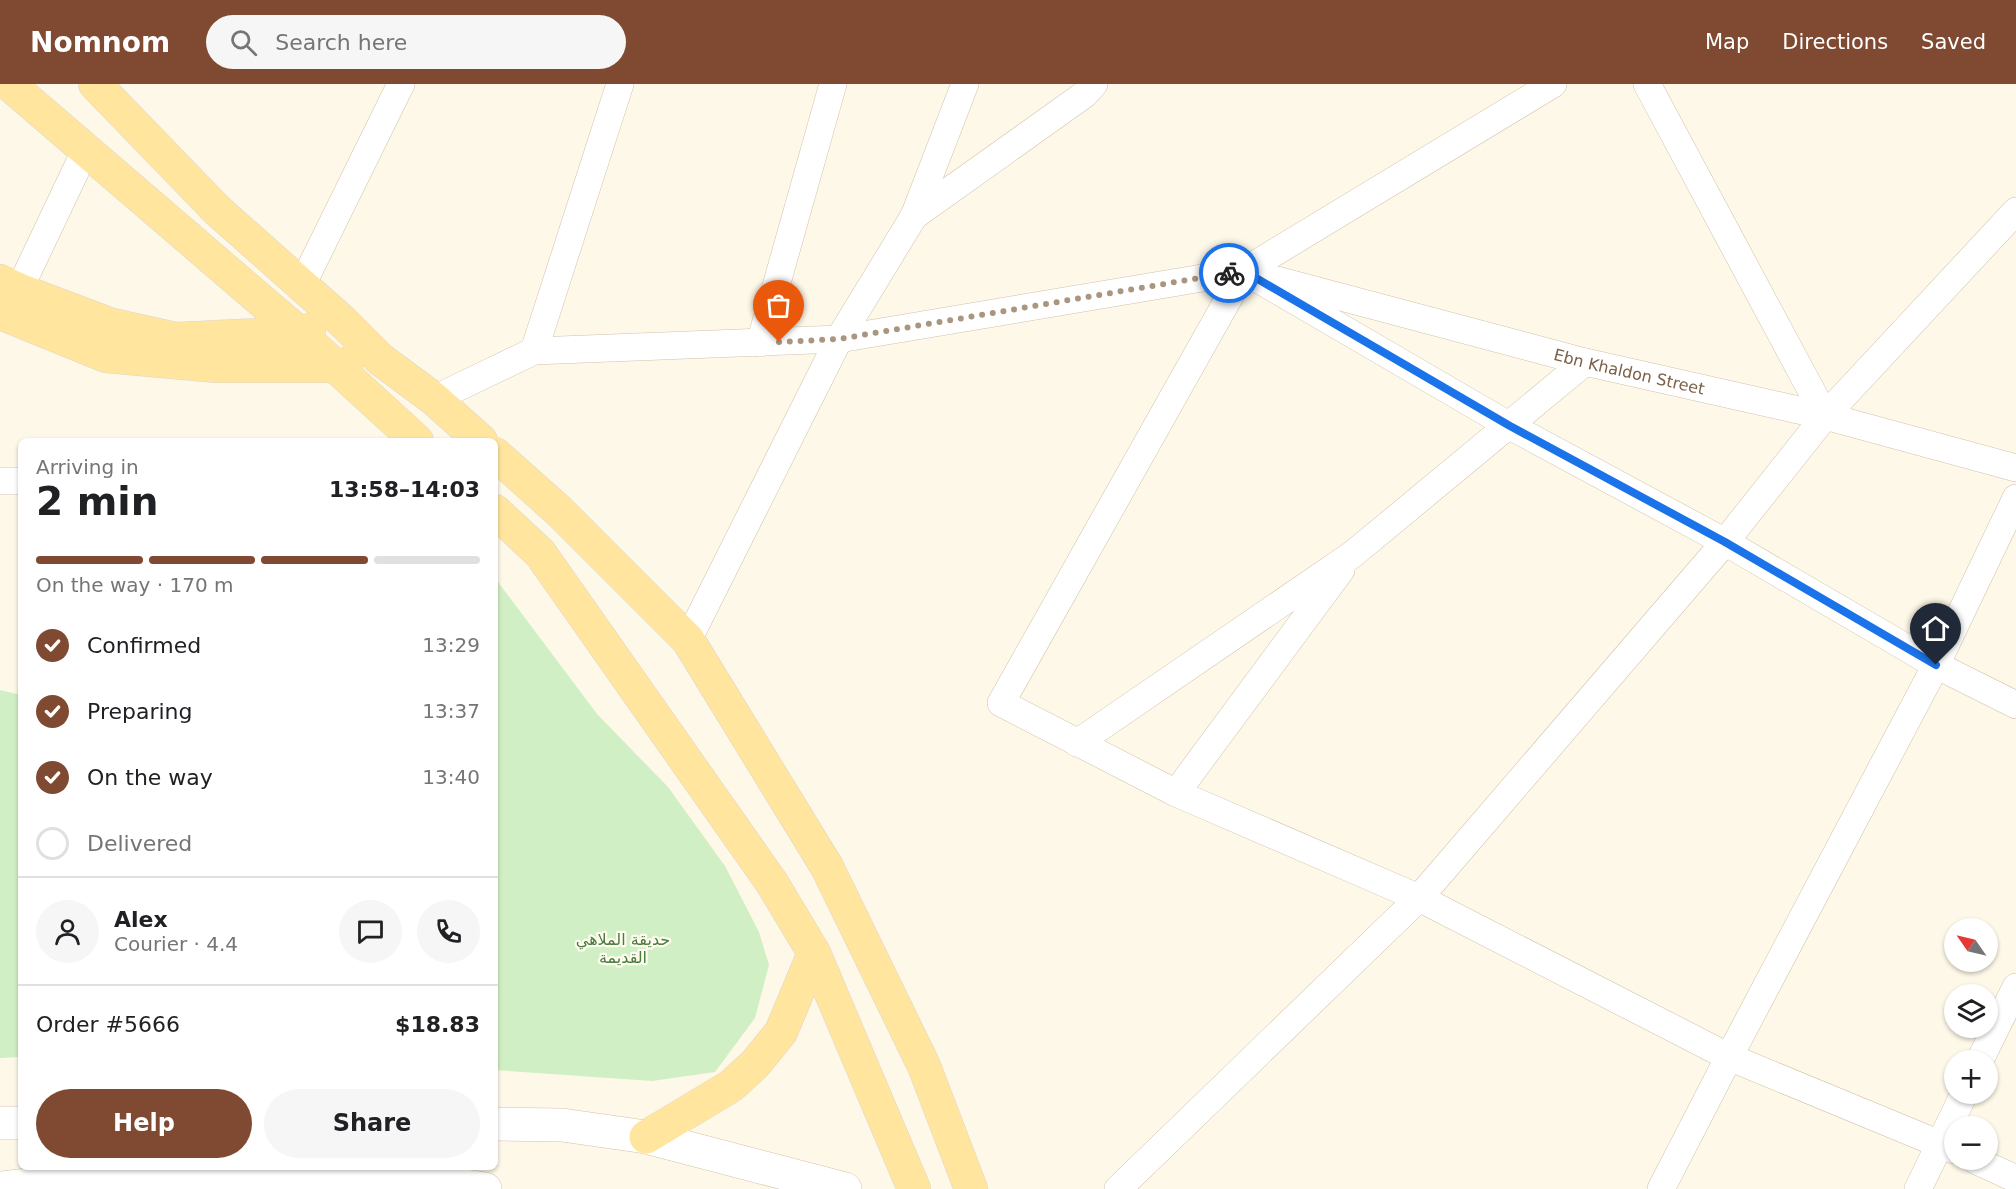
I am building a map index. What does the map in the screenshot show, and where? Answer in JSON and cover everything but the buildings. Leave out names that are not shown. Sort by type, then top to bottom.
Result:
[{"type":"main road","points":[[9,84],[299,333],[414,438]]},
{"type":"main road","points":[[100,86],[217,210],[342,321],[380,359],[434,399],[478,438]]},
{"type":"main road","points":[[6,295],[109,324],[176,339],[299,333],[342,321]]},
{"type":"main road","points":[[6,295],[106,357],[216,366],[333,366],[380,359]]},
{"type":"main road","points":[[498,457],[559,511],[688,640],[827,867],[924,1066],[971,1189]]},
{"type":"main road","points":[[498,514],[540,553],[772,883],[814,953],[914,1189]]},
{"type":"main road","points":[[646,1137],[731,1086],[755,1064],[780,1032],[814,953]]},
{"type":"main road","points":[[0,1123],[18,1123]]},
{"type":"main road","points":[[498,1124],[562,1125],[646,1137],[845,1189]]},
{"type":"main road","points":[[0,1188],[126,1174],[404,1183],[485,1189]]},
{"type":"street","points":[[302,285],[401,84]]},
{"type":"street","points":[[534,351],[620,84]]},
{"type":"street","points":[[760,344],[833,84]]},
{"type":"street","points":[[688,640],[839,339],[914,216],[965,84]]},
{"type":"street","points":[[914,216],[1085,94],[1094,84]]},
{"type":"street","points":[[434,399],[534,351],[760,344],[839,339],[1244,271],[1553,84]]},
{"type":"street","points":[[1647,84],[1826,416]]},
{"type":"street","points":[[6,295],[86,149]]},
{"type":"street","points":[[1118,1189],[1419,898],[1725,542],[1826,416],[2016,211]]},
{"type":"street","points":[[1244,271],[1510,426],[1725,542],[1936,665],[2016,705]]},
{"type":"street","points":[[1244,271],[1001,703],[1176,794],[1419,898],[1729,1057],[1944,1146]]},
{"type":"street","name":"Ebn Khaldon Street","points":[[1244,271],[1586,362],[1826,416],[2016,468]]},
{"type":"street","points":[[1077,743],[1353,554],[1586,362]]},
{"type":"street","points":[[0,481],[18,481]]},
{"type":"street","points":[[1661,1189],[1936,665],[2016,498]]},
{"type":"street","points":[[1176,794],[1353,554]]},
{"type":"street","points":[[1985,1050],[2016,987]]},
{"type":"street","points":[[1918,1189],[1944,1151]]},
{"type":"street","points":[[1997,1170],[2016,1179]]},
{"type":"green space","name":"حديقة الملاهي القديمة","points":[[498,582],[597,714],[668,787],[725,866],[759,932],[769,965],[755,1018],[715,1072],[652,1081],[498,1070]]},
{"type":"green space","points":[[0,690],[18,694],[18,1057],[0,1058]]},
{"type":"way so far","points":[[779,342],[839,339],[1229,273]]},
{"type":"route","points":[[1229,273],[1244,271],[1510,426],[1725,542],[1936,665]]}]
